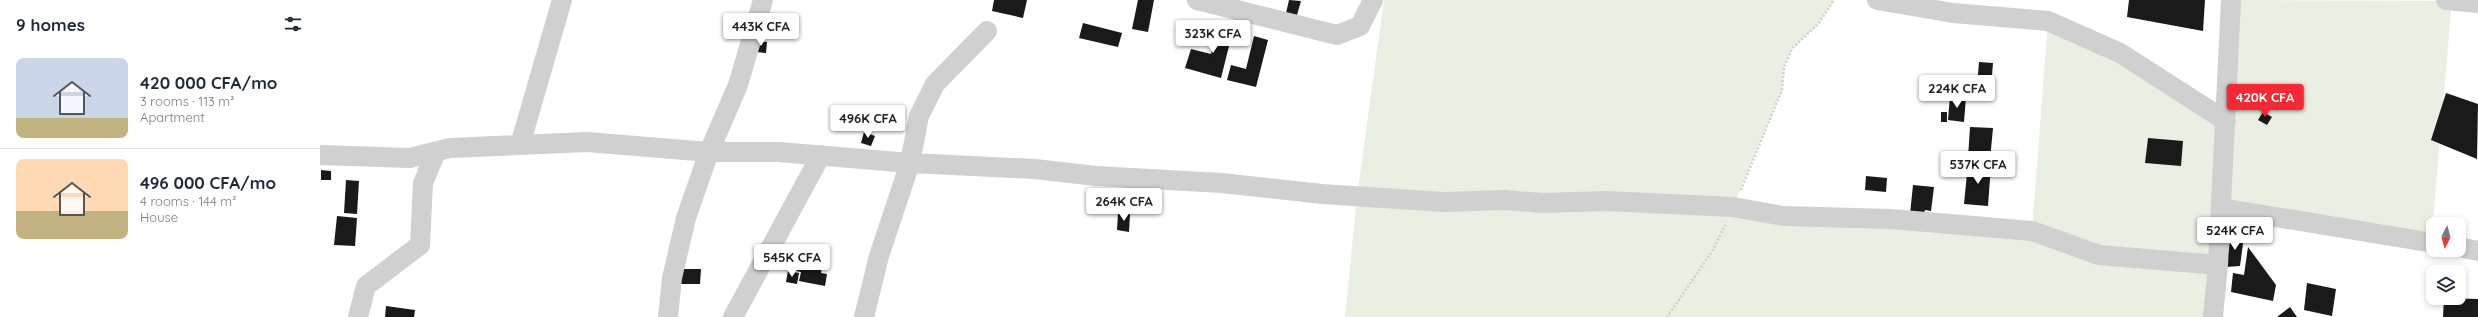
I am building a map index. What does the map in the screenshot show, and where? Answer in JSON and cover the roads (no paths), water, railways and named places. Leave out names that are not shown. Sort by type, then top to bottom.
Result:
[{"type":"street","points":[[520,145],[562,0]]},
{"type":"street","points":[[668,317],[672,278],[681,241],[709,152],[738,86],[763,0]]},
{"type":"street","points":[[1197,0],[1338,35],[1360,26],[1373,0]]},
{"type":"street","points":[[1877,0],[1953,13],[2048,21],[2120,53],[2226,121]]},
{"type":"street","points":[[2213,317],[2218,265],[2231,0]]},
{"type":"street","points":[[2446,0],[2478,3]]},
{"type":"street","points":[[864,317],[879,256],[910,162],[919,116],[935,84],[987,31]]},
{"type":"street","points":[[320,155],[410,158],[450,148],[588,142],[709,152],[779,152],[910,162],[1035,169],[1096,176],[1222,183],[1322,194],[1444,202],[1504,200],[1542,203],[1606,201],[1734,207],[1782,216],[1891,219],[2032,230],[2099,255],[2218,265]]},
{"type":"street","points":[[358,317],[366,286],[420,245],[423,183],[436,152]]},
{"type":"street","points":[[734,317],[821,155]]},
{"type":"street","points":[[2221,208],[2426,242]]},
{"type":"street","points":[[2466,248],[2478,251]]}]
